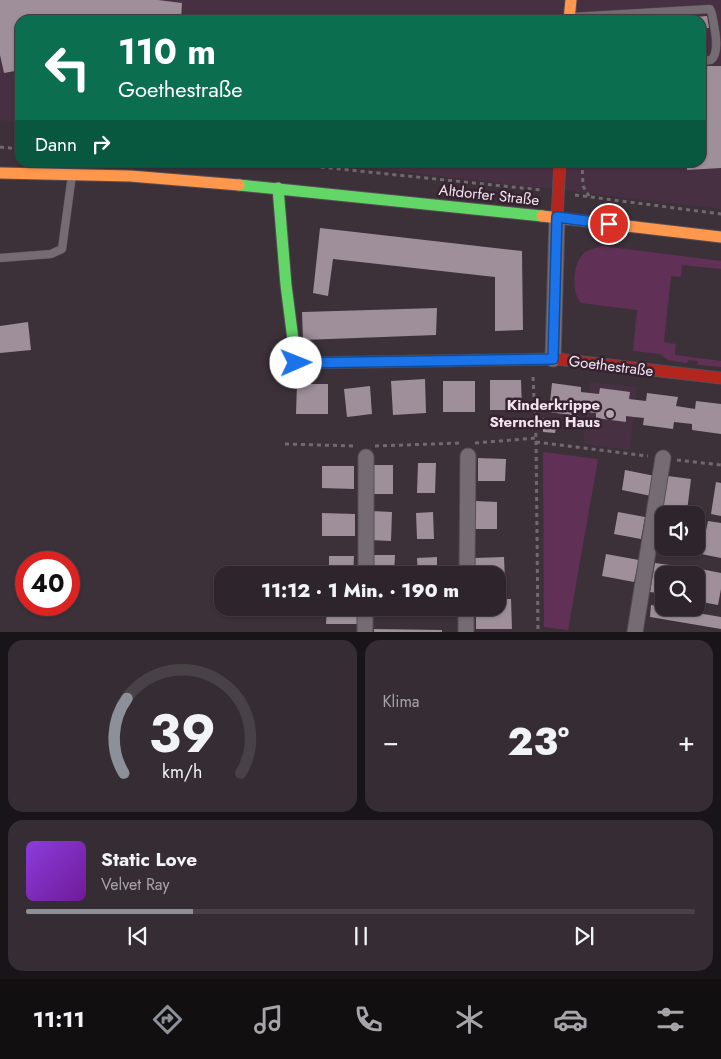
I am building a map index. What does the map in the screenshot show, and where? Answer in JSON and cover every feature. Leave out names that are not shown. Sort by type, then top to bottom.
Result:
[{"type":"main road","points":[[569,15],[571,0]]},
{"type":"main road","points":[[557,217],[560,167]]},
{"type":"main road","name":"Altdorfer Straße","points":[[0,173],[72,173],[254,185],[557,217],[721,237]]},
{"type":"main road","points":[[278,188],[286,285],[296,363],[553,359]]},
{"type":"main road","name":"Goethestraße","points":[[553,359],[721,378]]},
{"type":"street","name":"Goethestraße","points":[[553,359],[557,217]]},
{"type":"street","points":[[363,450],[366,566]]},
{"type":"street","points":[[467,566],[468,456]]},
{"type":"street","points":[[635,632],[663,458]]},
{"type":"street","points":[[365,616],[365,632]]},
{"type":"street","points":[[466,616],[466,632]]},
{"type":"lane","points":[[616,15],[710,9],[717,48],[716,54],[711,60],[706,60]]},
{"type":"lane","points":[[0,258],[51,254],[62,249],[72,173]]},
{"type":"path","points":[[0,147],[15,148]]},
{"type":"path","points":[[321,167],[559,192],[721,214]]},
{"type":"path","points":[[582,167],[583,186],[589,197]]},
{"type":"path","points":[[533,359],[536,440],[538,632]]},
{"type":"path","points":[[285,444],[363,450],[536,440],[721,465]]},
{"type":"shaded area","points":[[0,0],[721,0],[721,209],[362,167],[706,167],[706,15],[15,15],[15,122],[0,120]]},
{"type":"shaded area","points":[[602,246],[721,261],[721,269],[682,265],[681,277],[671,276],[664,342],[676,344],[675,355],[721,361],[721,367],[698,365],[698,361],[688,360],[687,363],[668,360],[660,354],[633,351],[637,310],[581,303],[576,292],[574,278],[577,264],[585,252]]},
{"type":"shaded area","name":"Kinderkrippe Sternchen Haus","points":[[590,382],[637,387],[630,450],[583,444]]},
{"type":"shaded area","points":[[543,452],[598,459],[568,630],[544,627]]},
{"type":"building","points":[[0,0],[158,0],[182,3],[181,15],[15,15],[15,71],[4,73],[0,55]]},
{"type":"building","points":[[706,16],[707,16],[709,28],[706,28]]},
{"type":"building","points":[[706,66],[721,66],[721,168],[687,170],[687,167],[706,167]]},
{"type":"building","points":[[320,228],[522,251],[523,330],[495,331],[495,277],[333,259],[328,296],[313,293]]},
{"type":"building","points":[[437,308],[436,335],[303,340],[302,312]]},
{"type":"building","points":[[28,322],[31,350],[0,353],[0,326]]},
{"type":"building","points":[[425,379],[426,413],[393,415],[391,381]]},
{"type":"building","points":[[490,380],[521,380],[522,410],[490,410]]},
{"type":"building","points":[[443,381],[475,381],[475,412],[443,412]]},
{"type":"building","points":[[552,383],[581,387],[581,392],[599,394],[600,388],[630,392],[629,399],[646,401],[647,393],[678,397],[676,406],[695,409],[696,401],[721,404],[721,434],[692,430],[692,424],[674,422],[673,429],[643,425],[644,418],[626,416],[626,422],[596,418],[596,413],[578,411],[578,416],[549,412]]},
{"type":"building","points":[[297,384],[328,384],[328,414],[296,414]]},
{"type":"building","points":[[370,386],[372,414],[347,417],[344,389]]},
{"type":"building","points":[[542,418],[557,421],[555,433],[543,432]]},
{"type":"building","points":[[478,458],[506,459],[505,481],[478,481]]},
{"type":"building","points":[[418,463],[436,463],[435,493],[417,493]]},
{"type":"building","points":[[369,465],[393,465],[393,494],[370,494]]},
{"type":"building","points":[[322,466],[354,466],[354,489],[322,488]]},
{"type":"building","points":[[625,470],[655,476],[651,496],[622,490]]},
{"type":"building","points":[[668,476],[691,479],[688,506],[663,506]]},
{"type":"building","points":[[716,482],[721,483],[721,516],[711,514]]},
{"type":"building","points":[[475,501],[497,502],[497,529],[475,529]]},
{"type":"building","points":[[371,511],[392,512],[391,541],[370,540]]},
{"type":"building","points":[[433,512],[434,539],[417,539],[416,513]]},
{"type":"building","points":[[618,512],[645,517],[641,539],[614,534]]},
{"type":"building","points":[[322,513],[355,514],[355,536],[322,536]]},
{"type":"building","points":[[708,521],[721,523],[721,558],[705,555],[705,535]]},
{"type":"building","points":[[606,554],[639,560],[634,582],[602,576]]},
{"type":"building","points":[[371,555],[395,555],[394,566],[371,566]]},
{"type":"building","points":[[329,556],[354,556],[353,566],[329,566]]},
{"type":"building","points":[[437,557],[437,566],[417,566],[417,558]]},
{"type":"building","points":[[504,557],[504,566],[474,566],[474,558]]},
{"type":"building","points":[[655,563],[677,566],[655,566],[655,593],[650,592]]},
{"type":"building","points":[[705,570],[721,573],[718,605],[705,603]]},
{"type":"building","points":[[506,599],[511,599],[512,629],[476,629],[476,616],[506,616]]},
{"type":"building","points":[[651,605],[655,606],[655,616],[705,616],[705,614],[721,617],[721,629],[650,617]]},
{"type":"building","points":[[326,616],[358,616],[358,624],[326,624]]},
{"type":"building","points":[[374,629],[442,630],[442,632],[374,632]]},
{"type":"traffic: fast","points":[[239,185],[542,216]]},
{"type":"traffic: fast","points":[[278,188],[286,285],[296,363],[557,359]]},
{"type":"traffic: slow","points":[[570,15],[571,0]]},
{"type":"traffic: slow","points":[[0,173],[130,176],[239,185]]},
{"type":"traffic: slow","points":[[542,216],[721,237]]},
{"type":"traffic: jam","points":[[557,217],[560,167]]},
{"type":"traffic: jam","points":[[557,359],[721,378]]},
{"type":"place","name":"Kinderkrippe Sternchen Haus","points":[[610,414]]},
{"type":"route","points":[[296,363],[553,359],[557,217],[609,224]]}]
